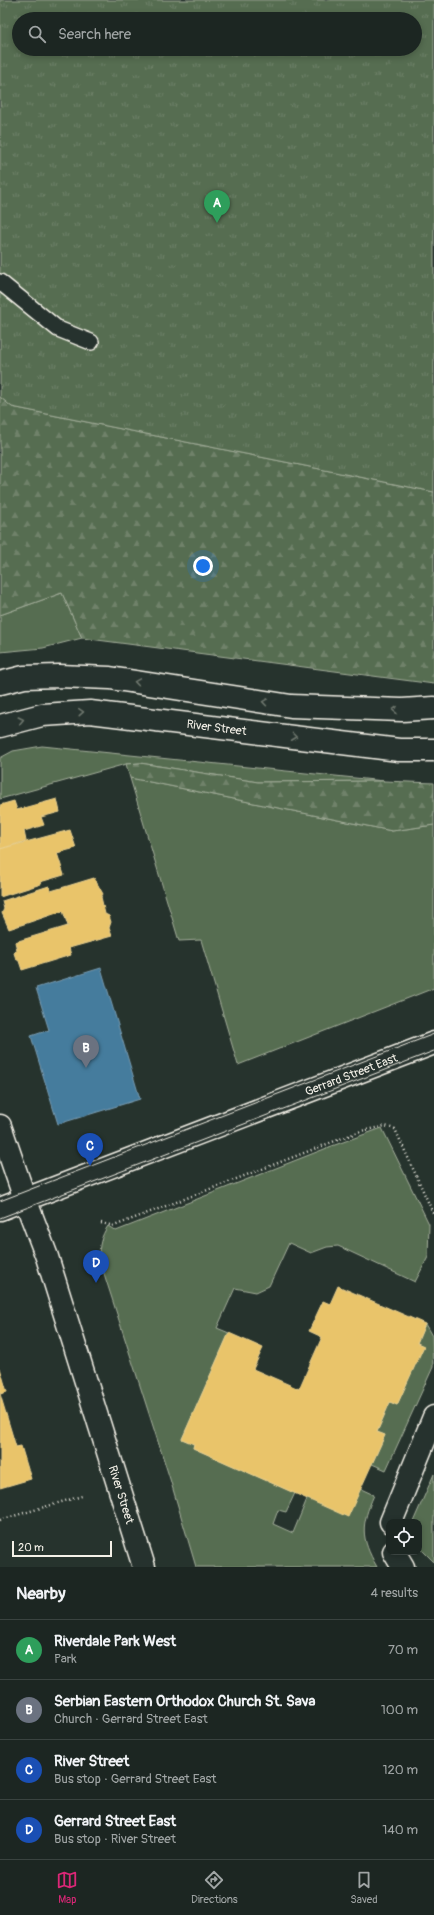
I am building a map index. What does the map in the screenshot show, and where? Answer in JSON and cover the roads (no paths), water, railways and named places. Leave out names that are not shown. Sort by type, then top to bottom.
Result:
[{"type":"main road","points":[[0,684],[24,677],[45,676],[110,678],[291,706],[402,710],[434,708]]},
{"type":"main road","name":"River Street","points":[[0,726],[42,715],[90,712],[399,750],[434,750]]},
{"type":"main road","name":"Gerrard Street East","points":[[0,1209],[434,1043]]},
{"type":"main road","name":"River Street","points":[[0,1126],[47,1257],[144,1567]]},
{"type":"main road","points":[[392,1519],[434,1417]]},
{"type":"main road","points":[[396,1555],[403,1567]]},
{"type":"lane","points":[[0,282],[58,329],[91,342]]},
{"type":"tram line","points":[[0,1201],[434,1034]]},
{"type":"tram line","points":[[0,1218],[434,1051]]},
{"type":"place","name":"Riverdale Park West","points":[[217,223]]},
{"type":"place","name":"Serbian Eastern Orthodox Church St. Sava","points":[[86,1068]]},
{"type":"place","name":"River Street","points":[[90,1166]]},
{"type":"place","name":"Gerrard Street East","points":[[96,1283]]}]
